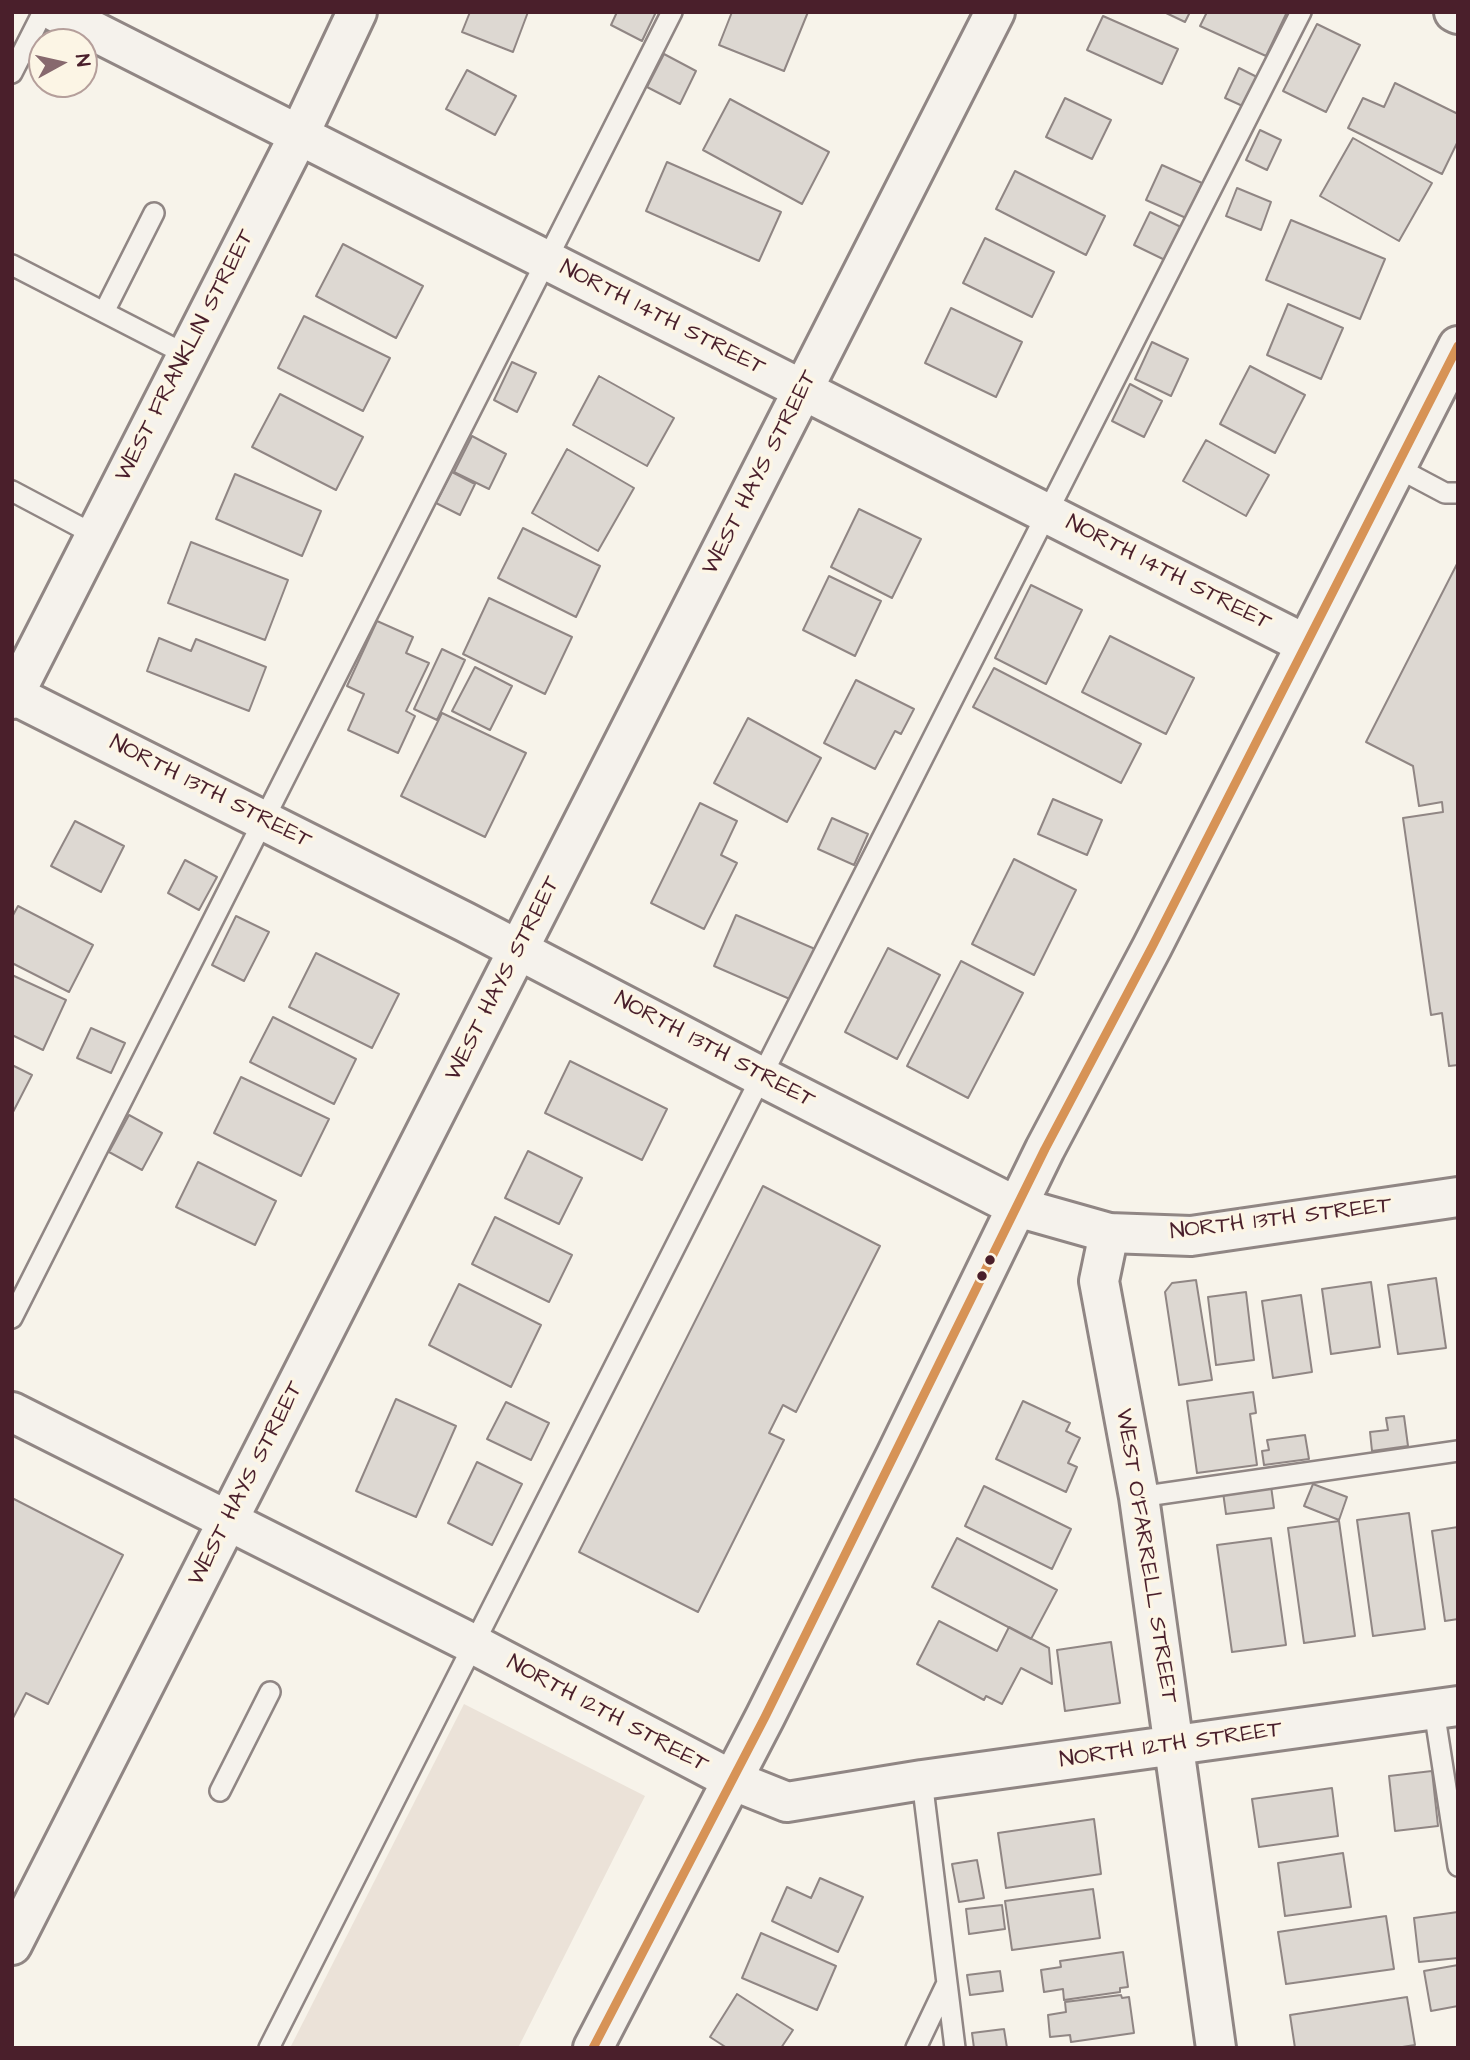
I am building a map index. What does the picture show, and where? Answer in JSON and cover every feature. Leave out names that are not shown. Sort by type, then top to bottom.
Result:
[{"type":"street","name":"NORTH 14TH STREET","points":[[56,12],[1305,644]]},
{"type":"street","name":"WEST FRANKLIN STREET","points":[[13,696],[299,135],[357,12]]},
{"type":"street","name":"WEST HAYS STREET","points":[[12,1945],[995,12]]},
{"type":"street","points":[[593,2048],[732,1780],[1045,1149],[1152,947],[1458,346]]},
{"type":"street","name":"NORTH 13TH STREET","points":[[13,696],[262,819],[1017,1207],[1109,1233],[1191,1236],[1458,1197]]},
{"type":"street","name":"WEST O'FARRELL STREET","points":[[1109,1233],[1099,1281],[1139,1497],[1216,2048]]},
{"type":"street","name":"NORTH 12TH STREET","points":[[12,1412],[473,1644],[732,1780],[787,1802],[922,1780],[1446,1708]]},
{"type":"lane","points":[[12,73],[43,12]]},
{"type":"lane","points":[[12,1318],[672,12]]},
{"type":"lane","points":[[269,2048],[1301,12]]},
{"type":"lane","points":[[104,312],[154,213]]},
{"type":"lane","points":[[12,265],[187,355]]},
{"type":"lane","points":[[1396,467],[1445,493],[1458,494]]},
{"type":"lane","points":[[12,491],[95,535]]},
{"type":"lane","points":[[1139,1497],[1458,1451]]},
{"type":"lane","points":[[220,1791],[270,1692]]},
{"type":"lane","points":[[1446,1708],[1458,1866]]},
{"type":"lane","points":[[922,1780],[955,2048]]},
{"type":"lane","points":[[916,2048],[947,1983]]},
{"type":"shaded area","points":[[464,1704],[645,1796],[518,2048],[290,2048]]},
{"type":"building","points":[[470,12],[528,12],[513,52],[462,32]]},
{"type":"building","points":[[617,12],[656,12],[642,41],[611,25]]},
{"type":"building","points":[[732,12],[808,12],[784,71],[719,45]]},
{"type":"building","points":[[1164,12],[1190,12],[1185,22]]},
{"type":"building","points":[[1207,12],[1287,12],[1266,56],[1200,26]]},
{"type":"building","points":[[1103,16],[1178,49],[1162,84],[1087,50]]},
{"type":"building","points":[[1317,24],[1360,45],[1326,112],[1283,91]]},
{"type":"building","points":[[664,54],[696,71],[680,104],[647,87]]},
{"type":"building","points":[[1239,68],[1261,79],[1247,108],[1225,98]]},
{"type":"building","points":[[467,70],[516,96],[495,135],[446,109]]},
{"type":"building","points":[[1395,83],[1458,114],[1458,141],[1442,174],[1348,128],[1363,98],[1384,107]]},
{"type":"building","points":[[1065,98],[1111,120],[1092,159],[1046,137]]},
{"type":"building","points":[[730,99],[829,152],[802,204],[703,150]]},
{"type":"building","points":[[1260,130],[1281,140],[1267,170],[1246,160]]},
{"type":"building","points":[[1353,138],[1432,183],[1399,241],[1320,196]]},
{"type":"building","points":[[667,162],[781,212],[759,261],[646,211]]},
{"type":"building","points":[[1162,165],[1202,183],[1186,218],[1146,200]]},
{"type":"building","points":[[1015,171],[1105,216],[1086,255],[996,209]]},
{"type":"building","points":[[1237,188],[1271,202],[1261,230],[1226,216]]},
{"type":"building","points":[[1150,212],[1183,228],[1167,261],[1134,245]]},
{"type":"building","points":[[1291,220],[1385,259],[1360,319],[1266,280]]},
{"type":"building","points":[[985,238],[1054,272],[1032,317],[963,283]]},
{"type":"building","points":[[343,244],[423,286],[396,338],[316,296]]},
{"type":"building","points":[[1288,304],[1343,328],[1321,379],[1267,355]]},
{"type":"building","points":[[951,308],[1022,342],[996,397],[925,363]]},
{"type":"building","points":[[304,316],[390,358],[363,411],[278,368]]},
{"type":"building","points":[[1152,342],[1188,359],[1171,396],[1135,379]]},
{"type":"building","points":[[512,362],[536,373],[517,412],[494,400]]},
{"type":"building","points":[[1250,366],[1305,395],[1275,453],[1220,424]]},
{"type":"building","points":[[599,376],[674,418],[647,466],[573,425]]},
{"type":"building","points":[[1130,384],[1162,401],[1144,437],[1112,421]]},
{"type":"building","points":[[280,394],[363,437],[336,490],[252,447]]},
{"type":"building","points":[[472,436],[506,454],[489,489],[454,472]]},
{"type":"building","points":[[1206,440],[1269,475],[1246,516],[1183,481]]},
{"type":"building","points":[[567,449],[634,488],[598,551],[532,513]]},
{"type":"building","points":[[452,472],[475,484],[460,515],[436,503]]},
{"type":"building","points":[[235,474],[321,511],[302,556],[216,519]]},
{"type":"building","points":[[859,509],[921,539],[892,598],[831,567]]},
{"type":"building","points":[[523,528],[600,566],[576,617],[498,578]]},
{"type":"building","points":[[191,542],[288,580],[265,640],[168,603]]},
{"type":"building","points":[[1458,562],[1458,1065],[1449,1066],[1442,1013],[1431,1015],[1403,818],[1443,812],[1442,802],[1419,806],[1413,766],[1366,742]]},
{"type":"building","points":[[829,576],[881,601],[855,656],[803,630]]},
{"type":"building","points":[[1031,585],[1082,610],[1046,684],[995,658]]},
{"type":"building","points":[[489,598],[572,637],[545,694],[463,654]]},
{"type":"building","points":[[377,621],[413,637],[406,653],[429,663],[406,711],[415,716],[398,753],[348,730],[364,694],[347,686]]},
{"type":"building","points":[[1110,636],[1194,678],[1166,734],[1082,692]]},
{"type":"building","points":[[159,638],[191,651],[196,639],[266,667],[249,711],[147,671]]},
{"type":"building","points":[[442,649],[465,660],[437,720],[414,709]]},
{"type":"building","points":[[475,667],[512,686],[490,730],[452,711]]},
{"type":"building","points":[[994,668],[1141,744],[1121,783],[973,707]]},
{"type":"building","points":[[856,680],[914,709],[901,734],[895,731],[875,769],[824,743]]},
{"type":"building","points":[[442,713],[526,753],[485,837],[401,796]]},
{"type":"building","points":[[748,718],[821,758],[787,822],[714,783]]},
{"type":"building","points":[[1053,799],[1102,820],[1087,855],[1038,834]]},
{"type":"building","points":[[700,803],[737,821],[721,855],[737,863],[704,929],[651,903]]},
{"type":"building","points":[[832,818],[868,834],[854,865],[818,849]]},
{"type":"building","points":[[75,821],[124,846],[101,892],[51,866]]},
{"type":"building","points":[[1014,859],[1076,890],[1034,975],[972,944]]},
{"type":"building","points":[[185,860],[217,877],[199,910],[168,893]]},
{"type":"building","points":[[18,906],[93,945],[69,992],[12,963],[12,917]]},
{"type":"building","points":[[736,915],[815,949],[792,1000],[714,966]]},
{"type":"building","points":[[236,916],[269,932],[244,981],[212,965]]},
{"type":"building","points":[[888,948],[940,975],[897,1059],[845,1032]]},
{"type":"building","points":[[316,953],[399,994],[372,1048],[289,1007]]},
{"type":"building","points":[[961,961],[1023,993],[968,1098],[907,1066]]},
{"type":"building","points":[[12,975],[66,1000],[43,1050],[12,1035]]},
{"type":"building","points":[[273,1017],[356,1059],[334,1104],[250,1062]]},
{"type":"building","points":[[91,1028],[125,1043],[111,1073],[77,1058]]},
{"type":"building","points":[[570,1061],[667,1109],[642,1160],[545,1113]]},
{"type":"building","points":[[12,1065],[32,1075],[12,1114]]},
{"type":"building","points":[[241,1077],[329,1119],[301,1176],[214,1133]]},
{"type":"building","points":[[129,1115],[162,1133],[142,1170],[109,1152]]},
{"type":"building","points":[[528,1151],[582,1178],[559,1224],[505,1198]]},
{"type":"building","points":[[198,1162],[276,1201],[255,1245],[176,1207]]},
{"type":"building","points":[[763,1186],[880,1246],[796,1412],[783,1405],[769,1433],[784,1440],[698,1612],[579,1552]]},
{"type":"building","points":[[495,1217],[572,1255],[549,1302],[472,1264]]},
{"type":"building","points":[[1436,1278],[1446,1348],[1398,1354],[1388,1285]]},
{"type":"building","points":[[1196,1280],[1212,1380],[1179,1385],[1165,1292],[1172,1283]]},
{"type":"building","points":[[1371,1282],[1380,1347],[1331,1354],[1322,1289]]},
{"type":"building","points":[[459,1284],[541,1325],[511,1387],[429,1345]]},
{"type":"building","points":[[1246,1292],[1254,1360],[1216,1365],[1208,1297]]},
{"type":"building","points":[[1301,1295],[1312,1372],[1273,1378],[1262,1301]]},
{"type":"building","points":[[1253,1392],[1256,1413],[1250,1414],[1257,1465],[1197,1473],[1187,1401]]},
{"type":"building","points":[[396,1399],[456,1426],[416,1517],[356,1491]]},
{"type":"building","points":[[1023,1401],[1070,1423],[1066,1431],[1080,1438],[1068,1463],[1077,1467],[1066,1492],[996,1459]]},
{"type":"building","points":[[506,1402],[549,1423],[531,1460],[487,1439]]},
{"type":"building","points":[[1404,1416],[1408,1446],[1372,1451],[1370,1432],[1388,1430],[1386,1418]]},
{"type":"building","points":[[1305,1435],[1309,1459],[1264,1465],[1262,1451],[1269,1450],[1267,1440]]},
{"type":"building","points":[[477,1462],[522,1484],[492,1545],[448,1523]]},
{"type":"building","points":[[1313,1484],[1347,1497],[1339,1520],[1304,1506]]},
{"type":"building","points":[[984,1486],[1071,1529],[1052,1569],[965,1526]]},
{"type":"building","points":[[1271,1486],[1274,1508],[1226,1514],[1223,1492]]},
{"type":"building","points":[[12,1498],[123,1555],[48,1704],[26,1693],[12,1720]]},
{"type":"building","points":[[1409,1513],[1425,1629],[1373,1636],[1357,1520]]},
{"type":"building","points":[[1339,1521],[1355,1636],[1304,1643],[1288,1528]]},
{"type":"building","points":[[1458,1527],[1458,1619],[1445,1621],[1432,1531]]},
{"type":"building","points":[[957,1538],[1057,1590],[1031,1639],[932,1587]]},
{"type":"building","points":[[1271,1538],[1286,1645],[1232,1652],[1217,1545]]},
{"type":"building","points":[[939,1621],[997,1651],[1009,1627],[1049,1648],[1052,1684],[1021,1668],[1002,1704],[986,1696],[984,1700],[917,1664]]},
{"type":"building","points":[[1111,1642],[1120,1703],[1065,1711],[1057,1650]]},
{"type":"building","points":[[1432,1771],[1438,1826],[1395,1831],[1389,1776]]},
{"type":"building","points":[[1332,1788],[1338,1836],[1259,1847],[1252,1799]]},
{"type":"building","points":[[1094,1819],[1101,1874],[1006,1888],[998,1833]]},
{"type":"building","points":[[1343,1853],[1351,1907],[1285,1916],[1278,1863]]},
{"type":"building","points":[[977,1860],[984,1898],[959,1902],[952,1864]]},
{"type":"building","points":[[820,1878],[863,1897],[838,1952],[772,1921],[787,1887],[811,1898]]},
{"type":"building","points":[[1093,1889],[1100,1938],[1012,1950],[1005,1901]]},
{"type":"building","points":[[1002,1905],[1005,1929],[969,1934],[966,1909]]},
{"type":"building","points":[[1458,1912],[1458,1958],[1419,1962],[1414,1918]]},
{"type":"building","points":[[1386,1916],[1394,1969],[1286,1984],[1278,1932]]},
{"type":"building","points":[[761,1933],[836,1966],[817,2010],[742,1978]]},
{"type":"building","points":[[1123,1952],[1128,1987],[1120,1988],[1120,1992],[1064,2000],[1063,1989],[1044,1992],[1041,1970],[1061,1967],[1060,1961]]},
{"type":"building","points":[[1458,1965],[1458,2006],[1431,2011],[1424,1971]]},
{"type":"building","points":[[1000,1971],[1003,1991],[970,1995],[967,1975]]},
{"type":"building","points":[[737,1994],[793,2030],[781,2048],[727,2048],[710,2037]]},
{"type":"building","points":[[1121,1995],[1122,1998],[1129,1997],[1134,2033],[1071,2042],[1070,2035],[1050,2037],[1048,2015],[1066,2012],[1065,2002]]},
{"type":"building","points":[[1407,1997],[1415,2045],[1396,2048],[1295,2048],[1290,2015]]},
{"type":"building","points":[[1004,2029],[1007,2048],[974,2048],[972,2033]]},
{"type":"transit line","points":[[593,2048],[765,1717],[1045,1149],[1152,947],[1458,346]]}]
